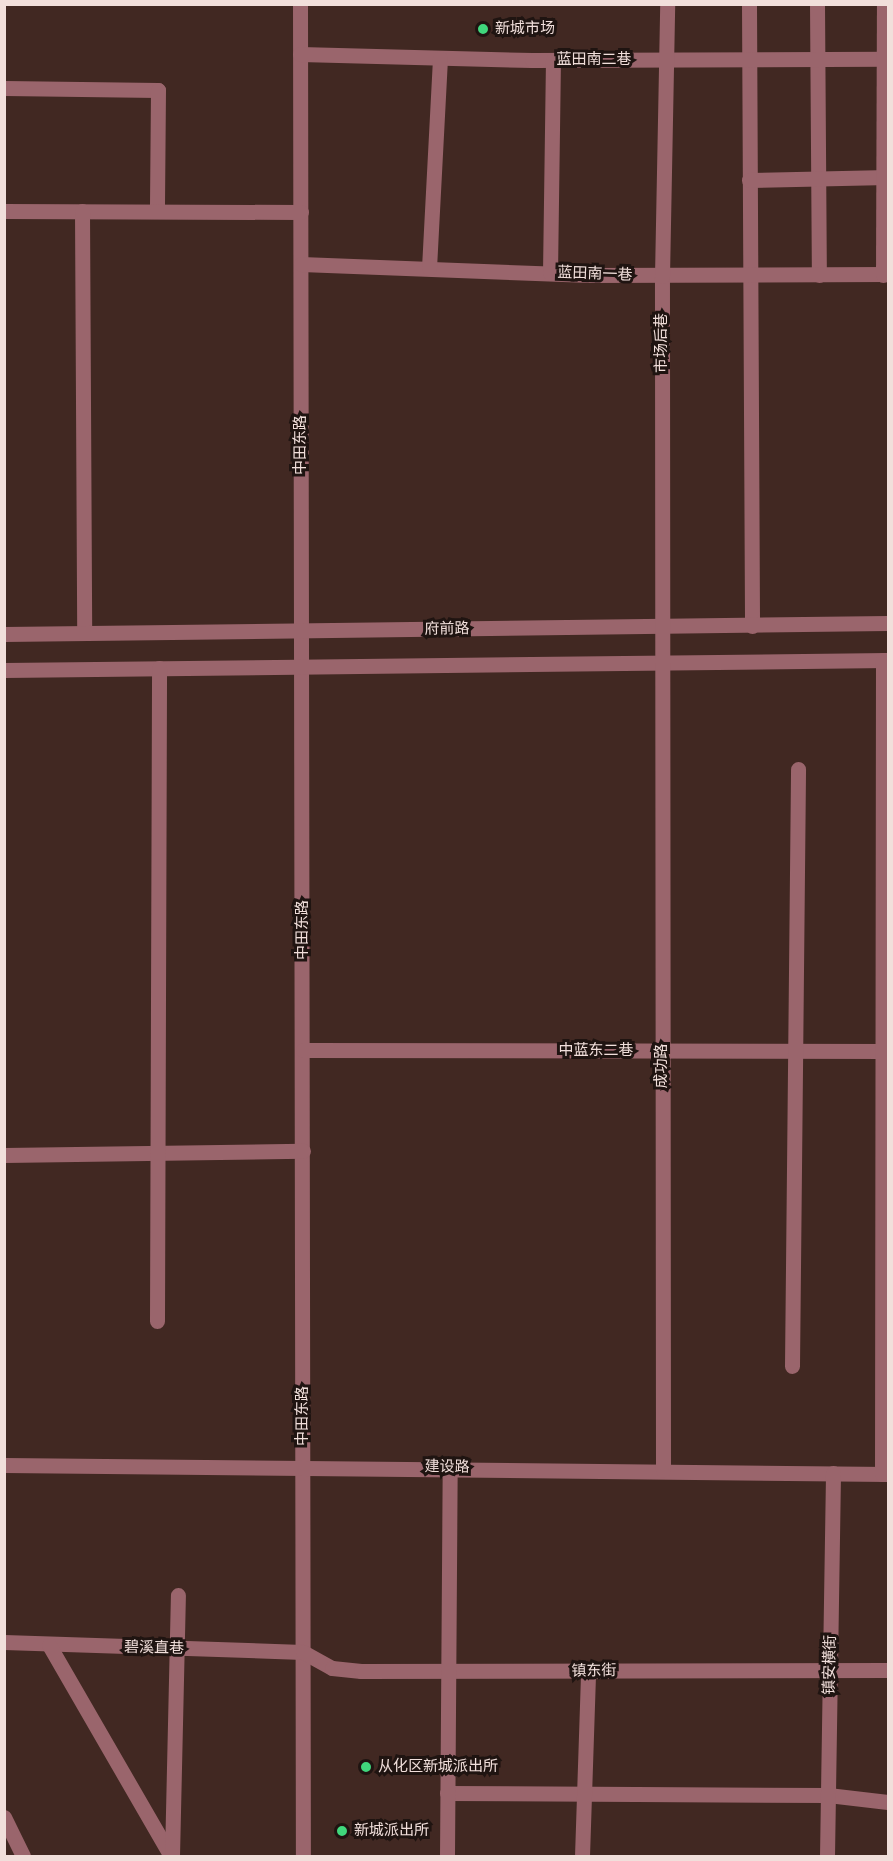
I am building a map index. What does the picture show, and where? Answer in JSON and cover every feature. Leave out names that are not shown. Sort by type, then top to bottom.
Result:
[{"type":"street","name":"中田东路","points":[[300,4],[301,631],[303,667],[303,1857]]},
{"type":"street","name":"市场后巷","points":[[662,663],[662,276],[666,4]]},
{"type":"street","points":[[749,4],[748,275],[752,626]]},
{"type":"street","points":[[817,4],[815,60],[819,275]]},
{"type":"street","points":[[884,4],[886,274]]},
{"type":"street","name":"蓝田南二巷","points":[[300,54],[553,60],[886,59]]},
{"type":"street","points":[[429,268],[440,58]]},
{"type":"street","points":[[550,273],[553,60]]},
{"type":"street","points":[[4,88],[158,90],[157,211]]},
{"type":"street","points":[[749,180],[886,177]]},
{"type":"street","points":[[4,211],[300,212]]},
{"type":"street","points":[[82,211],[84,633]]},
{"type":"street","name":"蓝田南一巷","points":[[301,264],[662,276],[886,274]]},
{"type":"street","name":"府前路","points":[[4,634],[888,623]]},
{"type":"street","points":[[4,670],[886,660],[885,1474]]},
{"type":"street","name":"成功路","points":[[662,663],[663,1470]]},
{"type":"street","points":[[157,1321],[159,668]]},
{"type":"street","points":[[792,1366],[797,1051],[798,769]]},
{"type":"street","name":"中蓝东二巷","points":[[303,1050],[886,1051]]},
{"type":"street","points":[[4,1155],[303,1151]]},
{"type":"street","name":"建设路","points":[[4,1465],[303,1465],[885,1474]]},
{"type":"street","points":[[447,1857],[450,1467]]},
{"type":"street","name":"镇安横街","points":[[827,1857],[833,1473]]},
{"type":"street","points":[[172,1857],[178,1595]]},
{"type":"street","name":"碧溪直巷","points":[[4,1642],[303,1652]]},
{"type":"street","points":[[49,1645],[172,1857]]},
{"type":"street","name":"镇东街","points":[[303,1652],[332,1668],[447,1672],[888,1670]]},
{"type":"street","points":[[582,1857],[588,1671]]},
{"type":"street","points":[[447,1793],[828,1795],[888,1802]]},
{"type":"street","points":[[4,1817],[23,1857]]},
{"type":"place","name":"新城市场","points":[[483,29]]},
{"type":"place","name":"从化区新城派出所","points":[[366,1767]]},
{"type":"place","name":"新城派出所","points":[[342,1831]]}]
